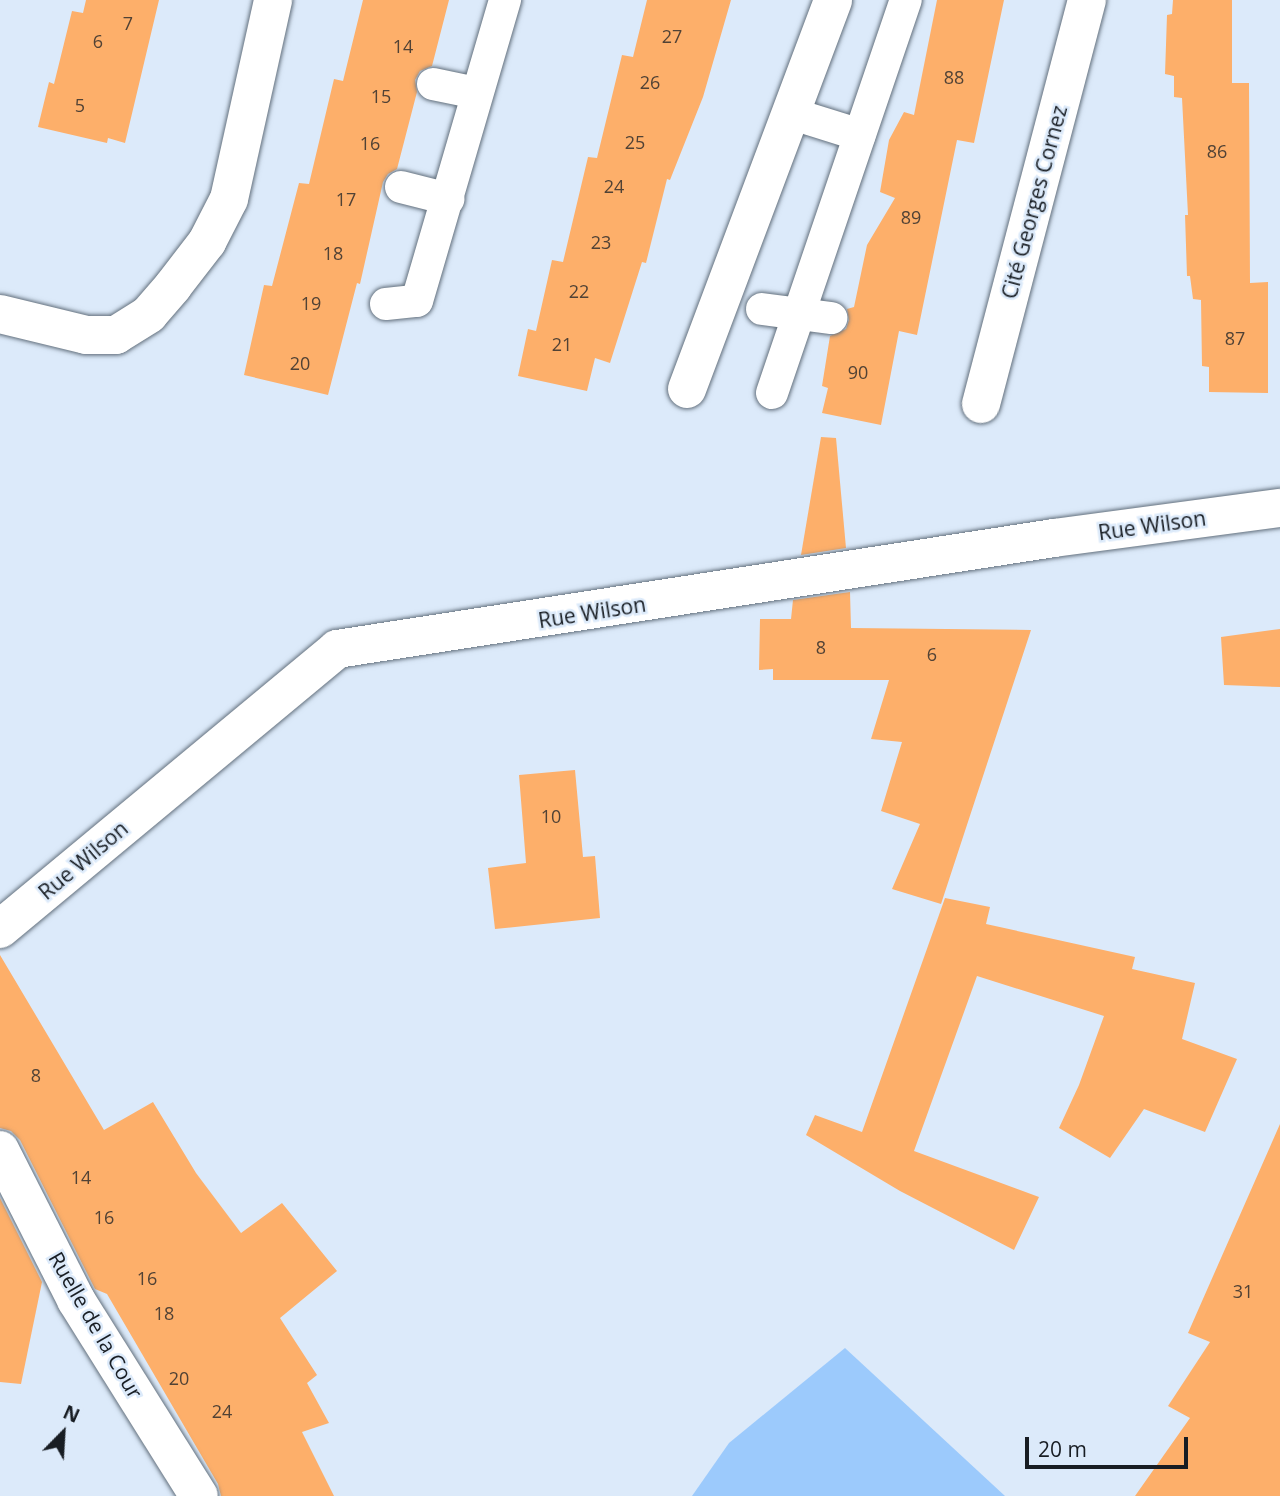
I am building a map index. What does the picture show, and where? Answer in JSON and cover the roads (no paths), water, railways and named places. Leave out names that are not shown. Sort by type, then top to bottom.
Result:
[{"type":"street","points":[[0,314],[86,335],[116,335],[149,314],[207,242],[229,199],[273,0]]},
{"type":"street","points":[[687,389],[833,0]]},
{"type":"street","name":"Cité Georges Cornez","points":[[981,404],[1087,0]]},
{"type":"street","name":"Rue Wilson","points":[[0,929],[337,649],[1054,538],[1280,508]]},
{"type":"street","name":"Ruelle de la Cour","points":[[0,1150],[76,1300],[199,1496]]},
{"type":"lane","points":[[386,304],[417,301],[505,0]]},
{"type":"lane","points":[[772,393],[870,125],[906,0]]},
{"type":"lane","points":[[433,84],[477,93]]},
{"type":"lane","points":[[809,120],[870,125]]},
{"type":"lane","points":[[401,187],[448,199]]},
{"type":"lane","points":[[762,309],[831,318]]}]
